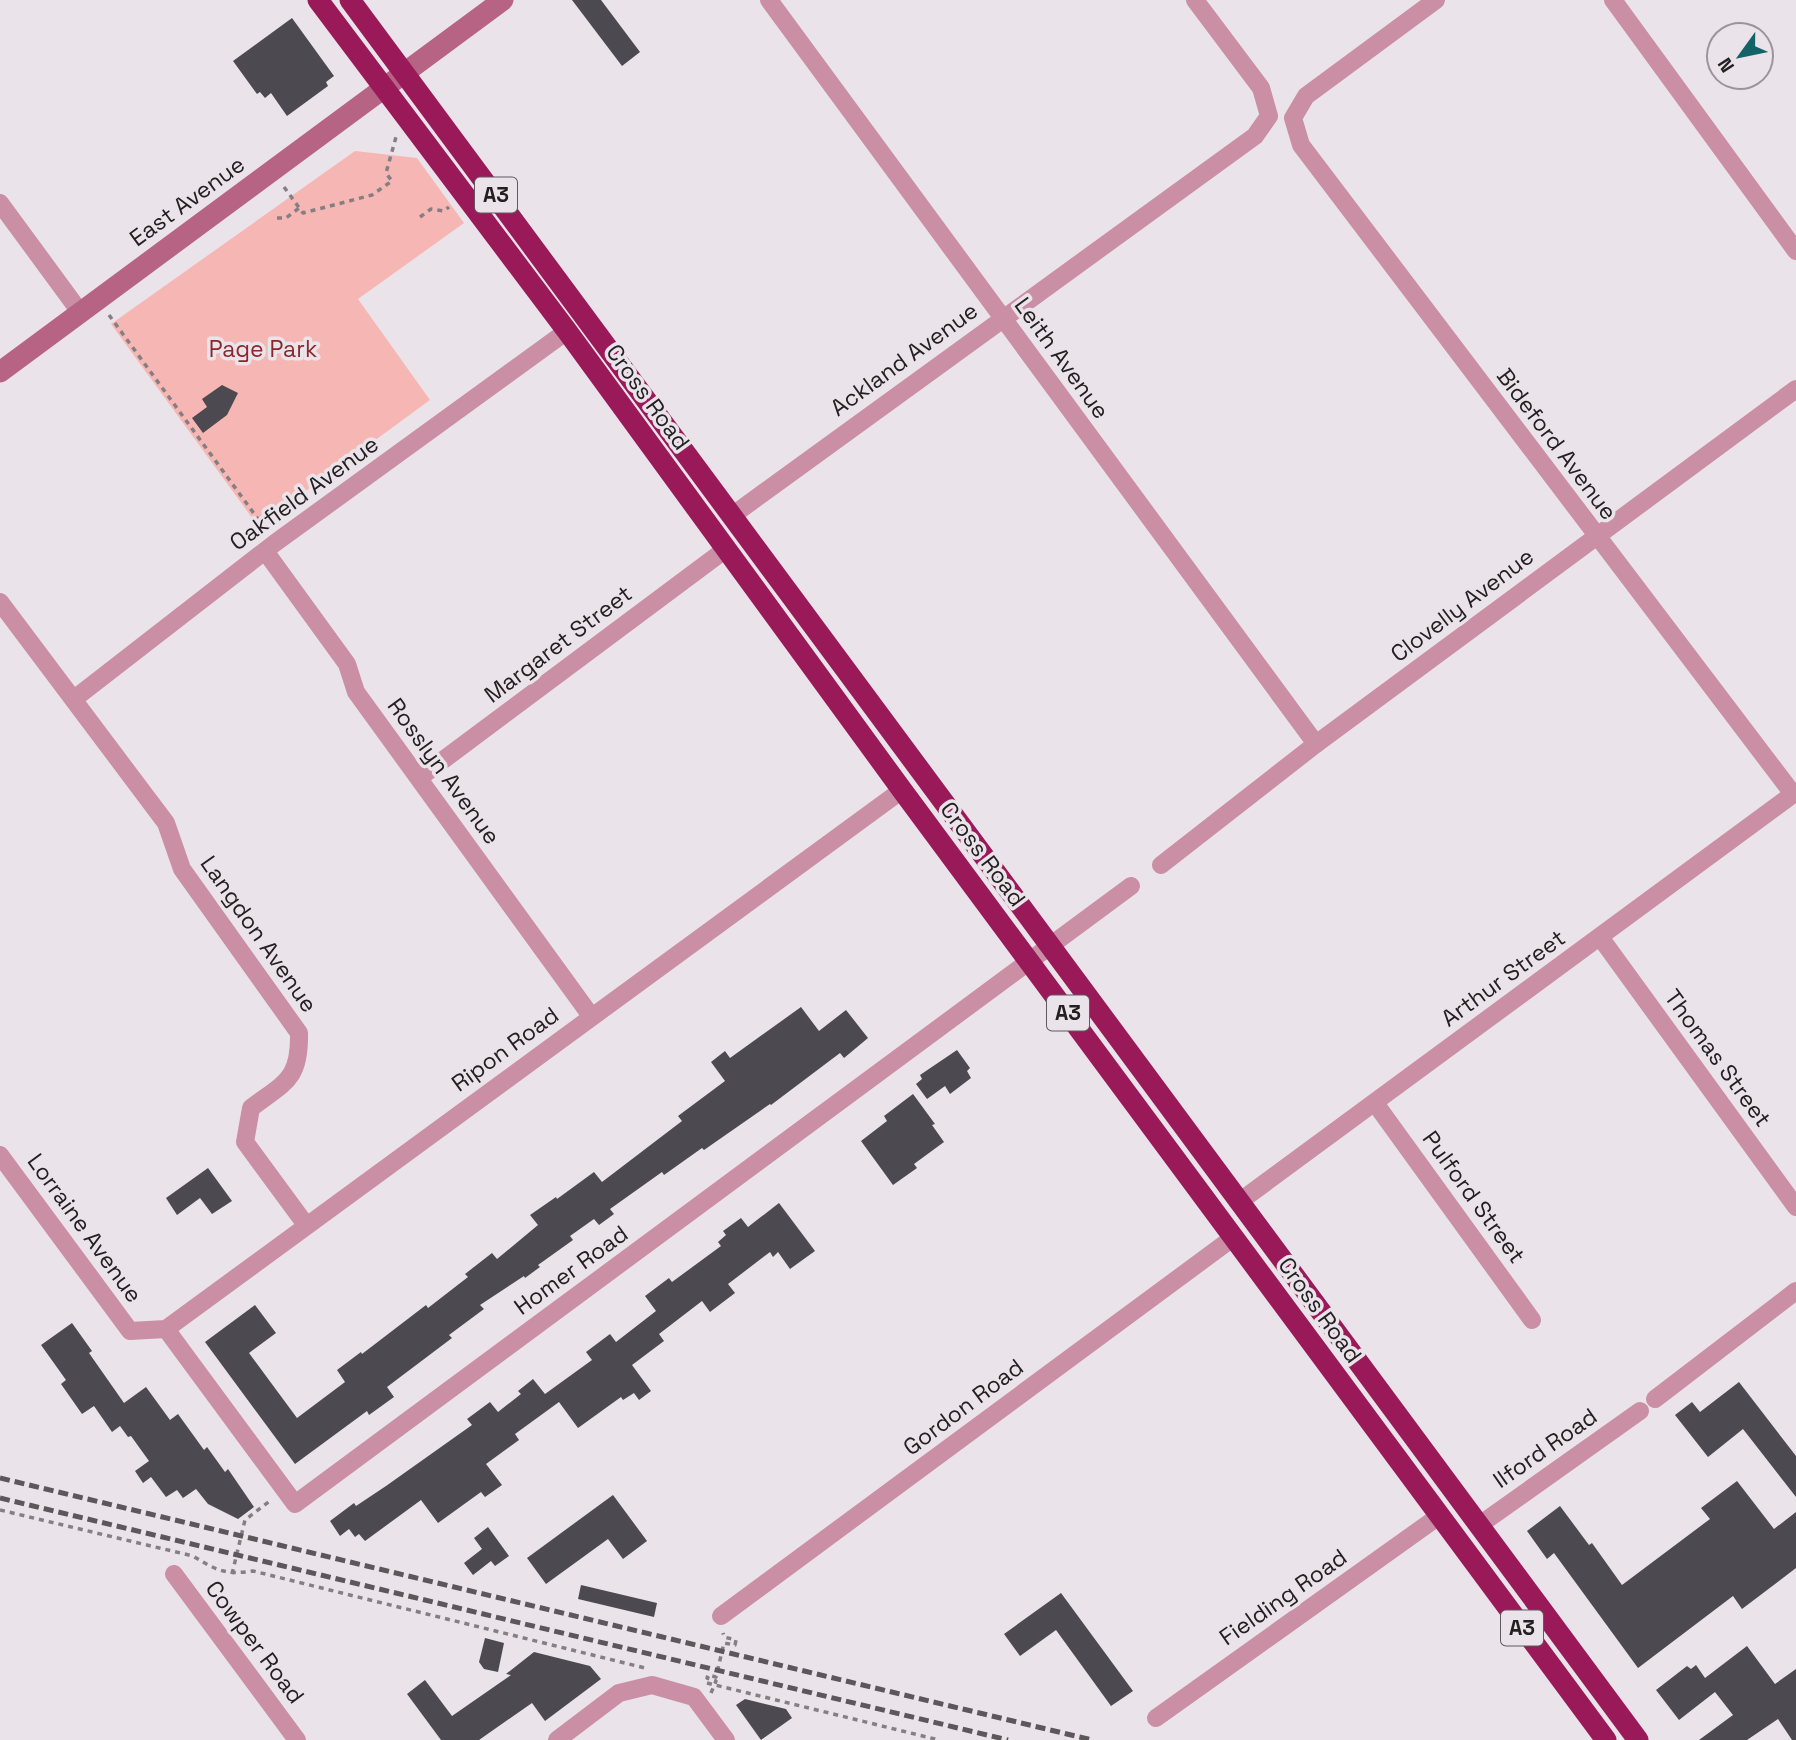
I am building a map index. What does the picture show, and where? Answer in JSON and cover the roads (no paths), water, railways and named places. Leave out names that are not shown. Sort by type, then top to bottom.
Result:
[{"type":"highway","name":"Cross Road","points":[[317,0],[567,331],[902,790],[1606,1740]]},
{"type":"highway","name":"Cross Road","points":[[350,0],[1638,1740]]},
{"type":"highway","points":[[567,331],[586,318]]},
{"type":"highway","points":[[702,516],[733,515],[726,549],[760,552]]},
{"type":"highway","points":[[902,790],[924,774]]},
{"type":"highway","points":[[1234,1237],[1239,1202]]},
{"type":"highway","points":[[1439,1516],[1478,1526]]},
{"type":"street","name":"East Avenue","points":[[0,372],[503,0]]},
{"type":"street","name":"Leith Avenue","points":[[769,0],[1316,744]]},
{"type":"street","name":"Ackland Avenue","points":[[733,515],[1255,136],[1269,116],[1261,88],[1195,0]]},
{"type":"street","name":"Bideford Avenue","points":[[1436,0],[1306,96],[1293,118],[1301,145],[1596,537],[1794,793]]},
{"type":"street","points":[[1613,0],[1796,251]]},
{"type":"street","points":[[0,203],[89,305]]},
{"type":"street","name":"Oakfield Avenue","points":[[74,699],[270,547],[567,331]]},
{"type":"street","name":"Clovelly Avenue","points":[[1161,865],[1316,744],[1796,389]]},
{"type":"street","name":"Rosslyn Avenue","points":[[270,547],[347,664],[356,692],[591,1016]]},
{"type":"street","name":"Margaret Street","points":[[419,778],[726,549]]},
{"type":"street","name":"Langdon Avenue","points":[[0,602],[166,823],[182,869],[299,1033],[299,1057],[290,1077],[251,1108],[245,1142],[306,1225]]},
{"type":"street","name":"Ripon Road","points":[[166,1329],[902,790]]},
{"type":"street","name":"Arthur Street","points":[[1239,1202],[1794,793]]},
{"type":"street","points":[[1051,946],[1131,886]]},
{"type":"street","name":"Thomas Street","points":[[1600,937],[1796,1207]]},
{"type":"street","name":"Homer Road","points":[[166,1329],[295,1504],[1051,946]]},
{"type":"street","name":"Pulford Street","points":[[1375,1103],[1532,1320]]},
{"type":"street","name":"Lorraine Avenue","points":[[0,1155],[130,1331],[166,1329]]},
{"type":"street","name":"Gordon Road","points":[[721,1616],[1234,1237]]},
{"type":"street","points":[[1655,1399],[1796,1291]]},
{"type":"street","name":"Ilford Road","points":[[1478,1526],[1640,1410]]},
{"type":"street","name":"Fielding Road","points":[[1156,1718],[1439,1516]]},
{"type":"street","name":"Cowper Road","points":[[174,1574],[297,1740]]},
{"type":"street","points":[[557,1740],[619,1693],[650,1677],[694,1697],[726,1740]]},
{"type":"railway","points":[[0,1478],[1092,1740]]},
{"type":"railway","points":[[0,1498],[1008,1740]]},
{"type":"park label","name":"Page Park","points":[[263,349]]}]
